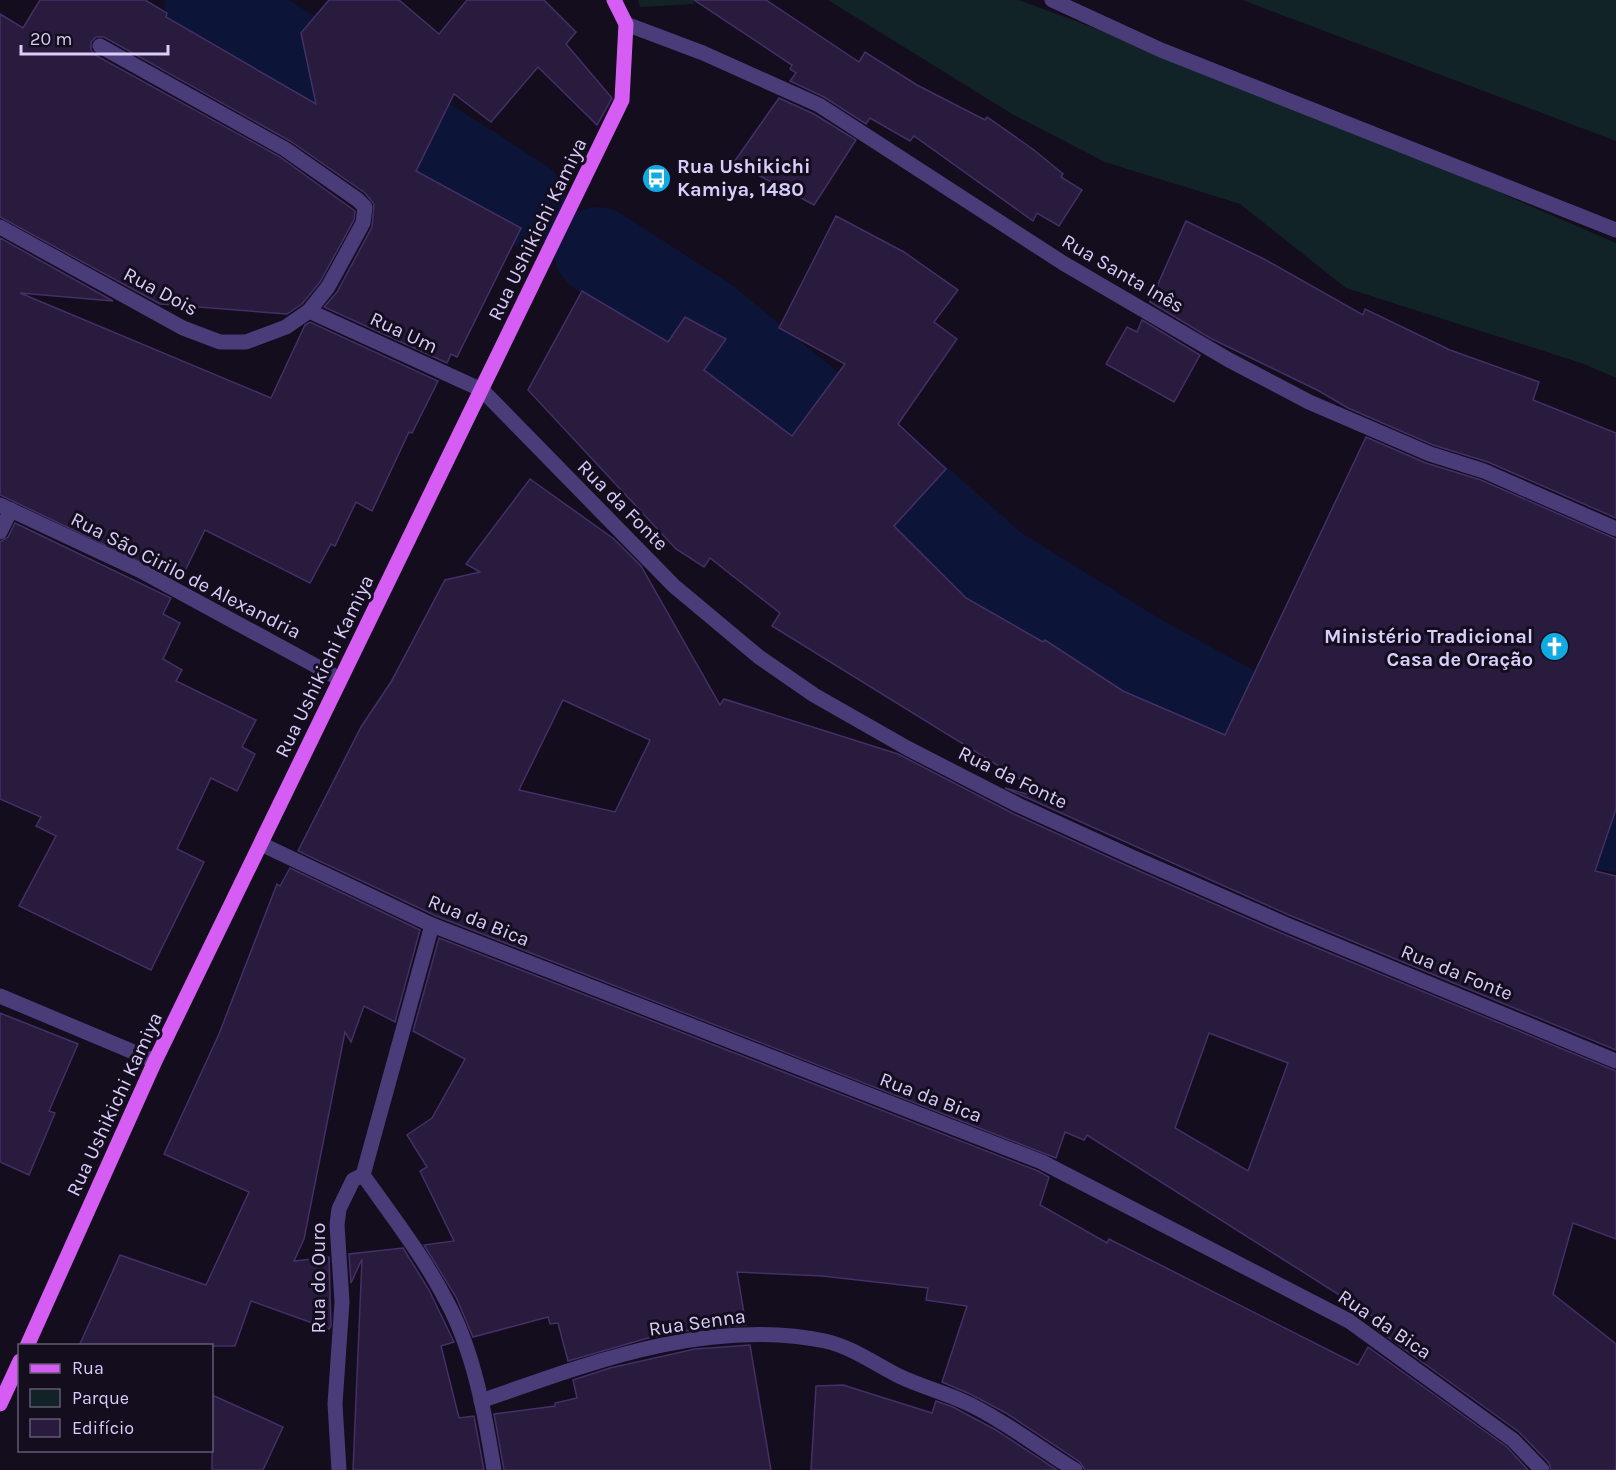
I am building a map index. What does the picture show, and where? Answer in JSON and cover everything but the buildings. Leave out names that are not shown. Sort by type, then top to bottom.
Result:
[{"type":"main road","name":"Rua Ushikichi Kamiya","points":[[28,1344],[156,1061],[622,100],[626,24],[614,0]]},
{"type":"main road","points":[[0,1404],[18,1365]]},
{"type":"street","points":[[1052,0],[1161,50],[1616,230]]},
{"type":"street","name":"Rua Santa Inês","points":[[626,24],[703,53],[819,105],[1063,263],[1229,360],[1309,402],[1430,454],[1484,471],[1616,529]]},
{"type":"street","name":"Rua Dois","points":[[0,227],[183,328],[220,342],[246,342],[286,327],[309,311],[327,287],[363,223],[365,207],[285,149],[100,46]]},
{"type":"street","name":"Rua Um","points":[[309,311],[482,390]]},
{"type":"street","name":"Rua da Fonte","points":[[482,390],[674,586],[759,657],[814,695],[917,753],[1018,805],[1101,843],[1284,924],[1616,1061]]},
{"type":"street","points":[[0,532],[5,507]]},
{"type":"street","name":"Rua São Cirilo de Alexandria","points":[[5,507],[141,571],[340,679]]},
{"type":"street","name":"Rua da Bica","points":[[261,844],[432,925],[1042,1162],[1349,1322],[1513,1440],[1542,1470]]},
{"type":"street","name":"Rua do Ouro","points":[[339,1470],[335,1404],[342,1302],[337,1224],[346,1191],[353,1180],[363,1175],[432,925]]},
{"type":"street","points":[[0,996],[156,1061]]},
{"type":"street","points":[[363,1175],[448,1304],[467,1354],[481,1401],[494,1470]]},
{"type":"street","name":"Rua Senna","points":[[481,1401],[582,1365],[675,1343],[743,1333],[782,1335],[838,1345],[859,1353],[926,1388],[974,1406],[1075,1470]]},
{"type":"green space","points":[[638,0],[693,0],[694,4],[640,7]]},
{"type":"green space","points":[[828,0],[1019,0],[1267,92],[1616,243],[1616,378],[1584,364],[1346,288],[1240,204],[1105,162],[1012,114]]},
{"type":"green space","points":[[1242,0],[1616,0],[1616,141]]},
{"type":"waterway","points":[[208,0],[523,203]]},
{"type":"waterway","points":[[598,251],[708,322],[838,429],[995,568],[1138,657],[1344,770]]},
{"type":"waterway","points":[[1488,805],[1616,828]]},
{"type":"place","name":"Rua Ushikichi Kamiya, 1480","points":[[656,178]]},
{"type":"place","name":"Ministério Tradicional Casa de Oração","points":[[1554,647]]}]
